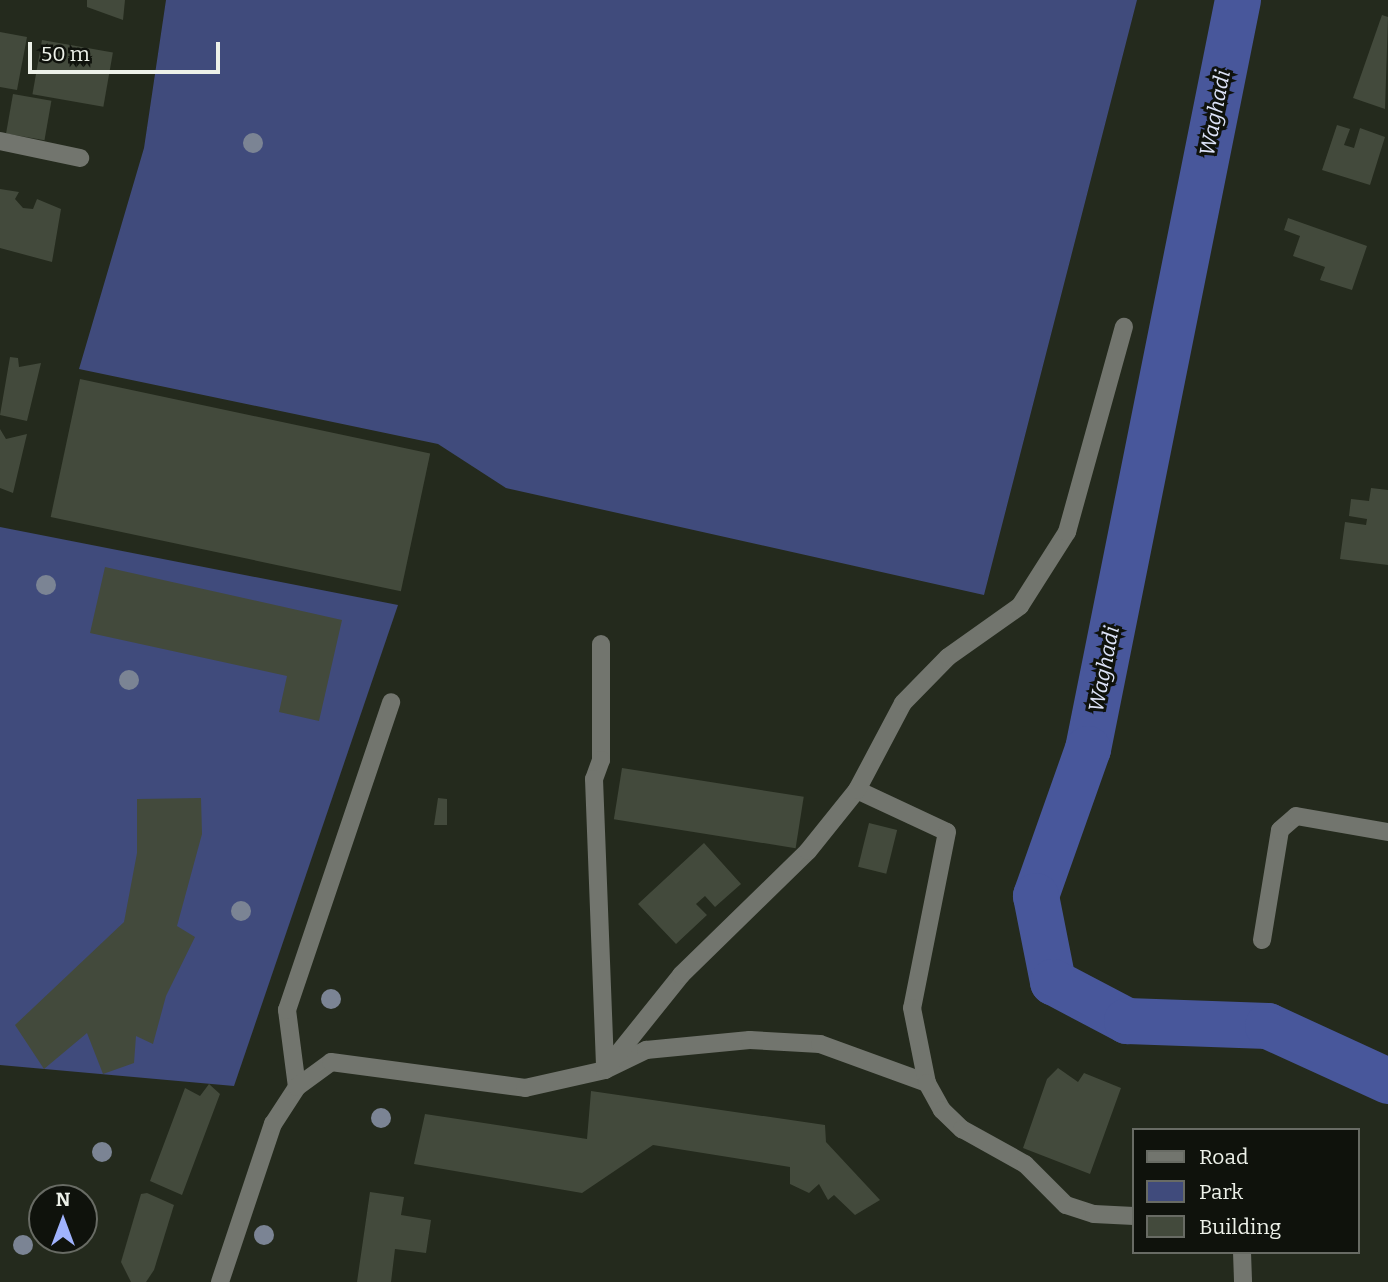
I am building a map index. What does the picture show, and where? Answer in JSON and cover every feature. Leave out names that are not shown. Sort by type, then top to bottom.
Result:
[{"type":"street","points":[[0,141],[80,158]]},
{"type":"street","points":[[605,1070],[681,975],[808,851],[857,790],[903,703],[948,657],[1020,606],[1067,532],[1124,327]]},
{"type":"street","points":[[601,644],[601,760],[594,779],[605,1070]]},
{"type":"street","points":[[297,1087],[287,1010],[391,702]]},
{"type":"street","points":[[857,790],[947,832],[913,987],[927,1083],[962,1129],[1024,1164],[1066,1205],[1094,1214],[1132,1216]]},
{"type":"street","points":[[1262,940],[1280,830],[1296,816],[1388,832]]},
{"type":"street","points":[[220,1282],[273,1124],[297,1087],[331,1062],[525,1088],[605,1070],[646,1051],[750,1040],[820,1044],[927,1083]]},
{"type":"street","points":[[1242,1254],[1243,1282]]},
{"type":"green space","points":[[166,0],[1137,0],[984,595],[506,488],[438,444],[79,369],[144,148]]},
{"type":"green space","points":[[0,527],[398,605],[234,1086],[0,1065]]},
{"type":"building","points":[[87,0],[125,0],[123,20],[87,7]]},
{"type":"building","points":[[1382,15],[1388,17],[1385,109],[1353,98]]},
{"type":"building","points":[[0,32],[27,37],[17,90],[0,87]]},
{"type":"building","points":[[42,40],[113,53],[103,107],[32,94]]},
{"type":"building","points":[[13,94],[51,101],[44,140],[6,133]]},
{"type":"building","points":[[1337,125],[1350,129],[1344,145],[1354,148],[1360,128],[1385,137],[1370,185],[1322,170]]},
{"type":"building","points":[[0,189],[19,192],[15,199],[23,208],[33,209],[37,199],[61,209],[52,262],[0,248]]},
{"type":"building","points":[[1288,218],[1367,246],[1352,290],[1320,280],[1325,267],[1293,256],[1300,236],[1284,230]]},
{"type":"building","points":[[10,357],[18,358],[19,367],[41,363],[27,421],[0,415]]},
{"type":"building","points":[[80,379],[430,453],[401,591],[51,517]]},
{"type":"building","points":[[0,429],[6,439],[27,434],[13,493],[0,488]]},
{"type":"building","points":[[1371,488],[1388,490],[1388,565],[1340,559],[1345,522],[1366,525],[1367,519],[1349,516],[1351,499],[1369,501]]},
{"type":"building","points":[[105,567],[342,620],[319,721],[279,712],[287,676],[90,633]]},
{"type":"building","points":[[622,768],[804,797],[796,848],[614,819]]},
{"type":"building","points":[[201,798],[202,834],[177,926],[195,937],[166,996],[153,1044],[136,1036],[134,1063],[103,1074],[87,1033],[44,1069],[15,1025],[124,922],[137,853],[137,799]]},
{"type":"building","points":[[438,798],[447,799],[447,825],[434,825]]},
{"type":"building","points":[[869,823],[897,830],[886,874],[858,867]]},
{"type":"building","points":[[704,843],[741,884],[715,907],[705,896],[696,904],[707,915],[676,944],[638,904]]},
{"type":"building","points":[[1058,1068],[1078,1082],[1084,1073],[1121,1088],[1090,1174],[1023,1148],[1047,1079]]},
{"type":"building","points":[[209,1084],[220,1094],[182,1195],[150,1181],[185,1088],[200,1096]]},
{"type":"building","points":[[591,1091],[825,1125],[826,1142],[880,1200],[855,1215],[834,1195],[828,1200],[819,1184],[809,1193],[790,1184],[790,1167],[653,1145],[582,1193],[414,1164],[425,1114],[587,1139]]},
{"type":"building","points":[[370,1192],[404,1197],[401,1215],[431,1220],[426,1253],[395,1249],[391,1282],[357,1282]]},
{"type":"building","points":[[147,1193],[174,1205],[154,1270],[146,1282],[131,1282],[121,1262],[141,1194]]},
{"type":"waterway","name":"Waghadi","points":[[1238,0],[1088,749],[1036,896],[1053,982],[1127,1021],[1268,1026],[1388,1081]]}]
